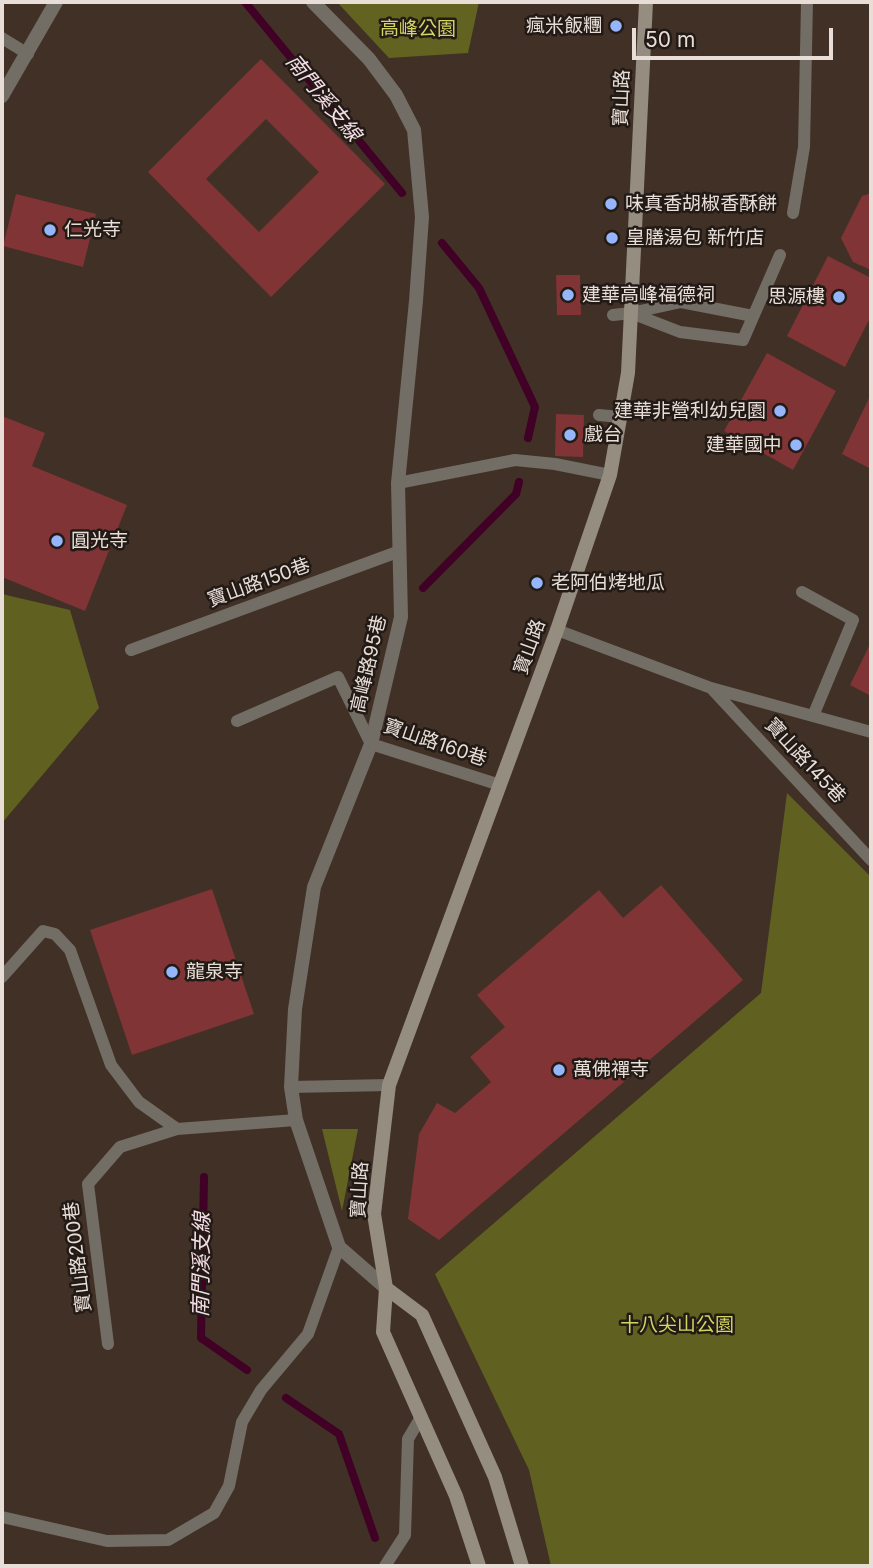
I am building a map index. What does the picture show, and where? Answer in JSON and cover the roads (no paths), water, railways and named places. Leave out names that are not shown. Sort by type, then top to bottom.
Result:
[{"type":"street","points":[[2,96],[56,2]]},
{"type":"street","name":"高峰路95巷","points":[[313,2],[369,59],[396,95],[414,130],[422,217],[398,483],[401,617],[371,744],[314,887],[295,1009],[291,1087],[296,1120],[339,1247]]},
{"type":"street","name":"寶山路","points":[[479,1566],[456,1496],[383,1332],[386,1288],[374,1214],[389,1085],[557,630],[610,475],[628,373],[646,2]]},
{"type":"street","points":[[339,1247],[422,1315],[495,1477],[522,1566]]},
{"type":"lane","points":[[793,213],[804,147],[807,2]]},
{"type":"lane","points":[[2,37],[28,54]]},
{"type":"lane","points":[[631,313],[680,332],[743,340],[780,255]]},
{"type":"lane","points":[[613,315],[681,302],[753,316]]},
{"type":"lane","points":[[599,415],[620,417]]},
{"type":"lane","points":[[398,483],[515,460],[555,464],[610,475]]},
{"type":"lane","name":"寶山路150巷","points":[[131,650],[400,551]]},
{"type":"lane","points":[[802,592],[853,620],[813,716]]},
{"type":"lane","name":"寶山路145巷","points":[[557,630],[711,688],[871,732]]},
{"type":"lane","name":"寶山路160巷","points":[[237,721],[338,677],[371,744],[500,785]]},
{"type":"lane","name":"寶山路145巷","points":[[711,688],[871,860]]},
{"type":"lane","points":[[2,977],[43,931],[55,934],[69,950],[111,1065],[139,1102],[177,1129]]},
{"type":"lane","points":[[291,1087],[389,1085]]},
{"type":"lane","name":"寶山路200巷","points":[[108,1343],[89,1184],[120,1147],[177,1129],[296,1120]]},
{"type":"lane","points":[[2,1517],[107,1541],[168,1540],[214,1513],[229,1486],[242,1422],[261,1390],[309,1334],[339,1247]]},
{"type":"lane","points":[[385,1566],[405,1535],[408,1439],[421,1417]]},
{"type":"waterway","name":"南門溪支線","points":[[245,2],[402,193]]},
{"type":"waterway","name":"南門溪支線","points":[[442,243],[479,288],[535,407],[528,438]]},
{"type":"waterway","name":"南門溪支線","points":[[423,588],[516,494],[519,482]]},
{"type":"waterway","name":"南門溪支線","points":[[204,1177],[201,1338],[247,1370]]},
{"type":"waterway","name":"南門溪支線","points":[[286,1398],[339,1434],[375,1538]]},
{"type":"place","name":"瘋米飯糰","points":[[616,26]]},
{"type":"place","name":"味真香胡椒香酥餅","points":[[611,204]]},
{"type":"place","name":"仁光寺","points":[[50,230]]},
{"type":"place","name":"皇膳湯包 新竹店","points":[[612,238]]},
{"type":"place","name":"建華高峰福德祠","points":[[568,295]]},
{"type":"place","name":"思源樓","points":[[839,297]]},
{"type":"place","name":"建華非營利幼兒園","points":[[780,411]]},
{"type":"place","name":"戲台","points":[[570,435]]},
{"type":"place","name":"建華國中","points":[[796,445]]},
{"type":"place","name":"圓光寺","points":[[57,541]]},
{"type":"place","name":"老阿伯烤地瓜","points":[[537,583]]},
{"type":"place","name":"龍泉寺","points":[[172,972]]},
{"type":"place","name":"萬佛禪寺","points":[[559,1070]]},
{"type":"park label","name":"高峰公園","points":[[418,29]]},
{"type":"park label","name":"十八尖山公園","points":[[677,1325]]}]
